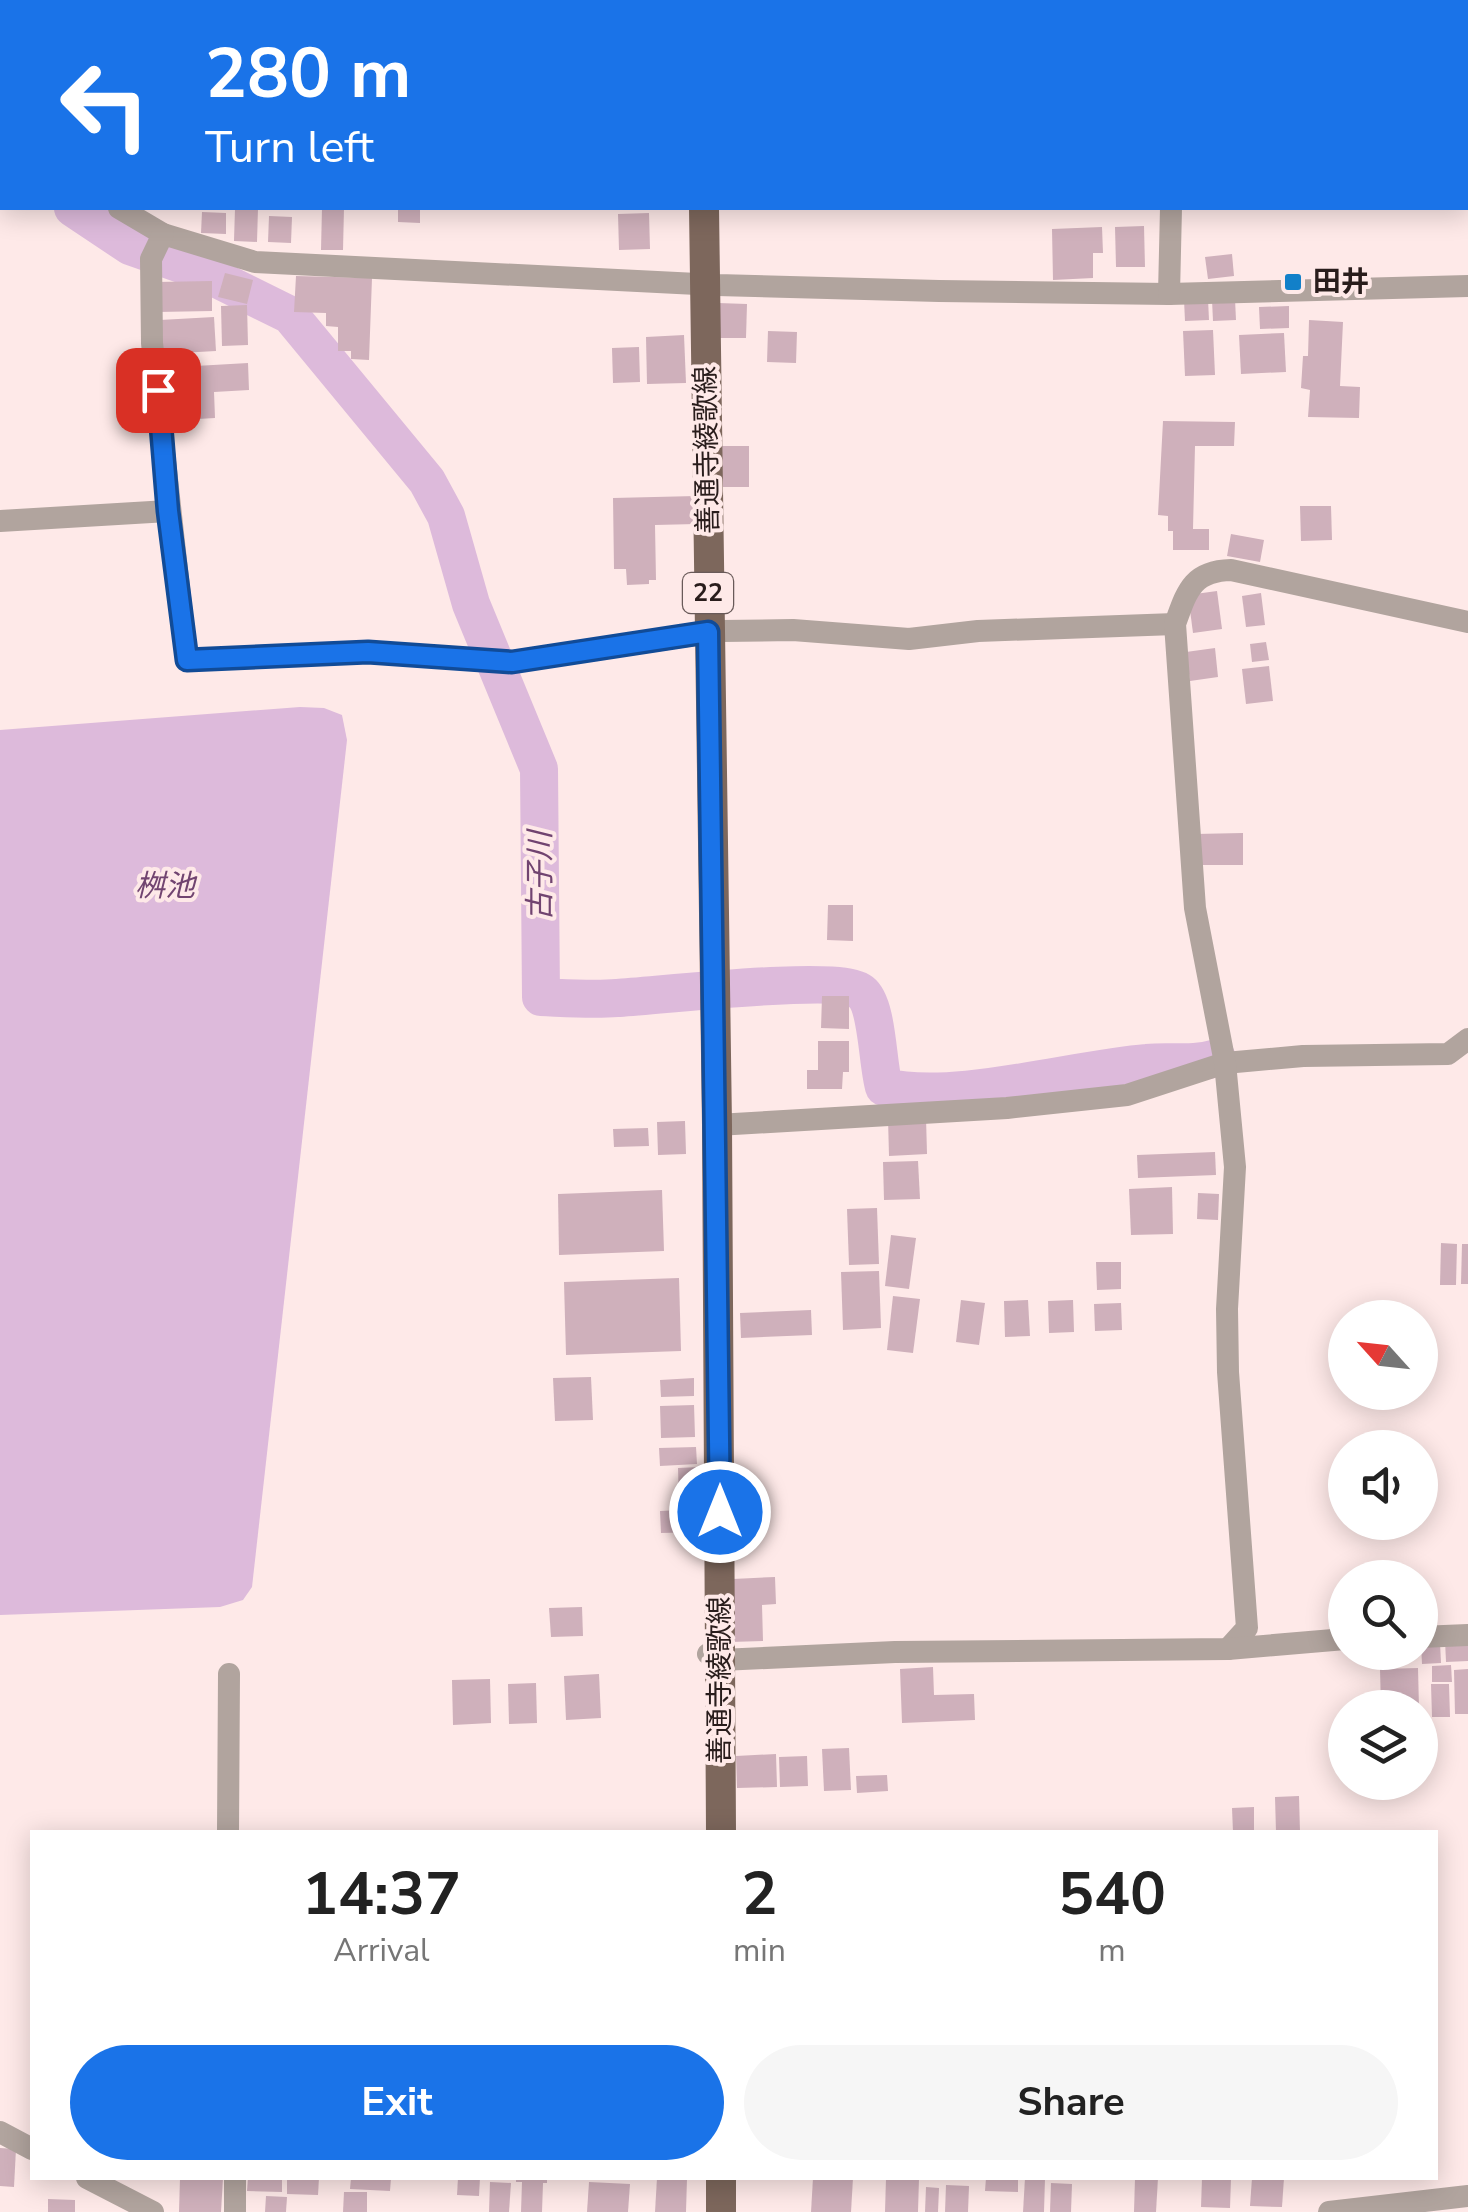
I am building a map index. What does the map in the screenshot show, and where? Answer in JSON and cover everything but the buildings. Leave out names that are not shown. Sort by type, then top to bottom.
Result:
[{"type":"main road","name":"善通寺綾歌線","points":[[704,210],[716,1125],[714,1657],[721,1830]]},
{"type":"main road","points":[[721,2180],[721,2212]]},
{"type":"street","points":[[123,210],[163,234],[254,262],[717,285],[1168,294],[1468,286]]},
{"type":"street","points":[[1168,294],[1171,210]]},
{"type":"street","points":[[163,234],[152,259],[152,342],[187,660],[368,652],[512,662],[708,632],[793,630],[909,639],[978,632],[1174,624]]},
{"type":"street","points":[[0,521],[168,511]]},
{"type":"street","points":[[1228,1649],[1246,1628],[1228,1372],[1227,1309],[1235,1166],[1226,1064],[1195,908],[1184,715],[1174,624],[1185,596],[1198,578],[1207,572],[1231,570],[1468,622]]},
{"type":"street","points":[[716,1125],[1007,1108],[1127,1095],[1226,1064],[1303,1056],[1448,1054],[1468,1039]]},
{"type":"street","points":[[1438,1637],[1468,1636]]},
{"type":"street","points":[[714,1657],[1228,1649],[1328,1640]]},
{"type":"street","points":[[228,1830],[229,1674]]},
{"type":"street","points":[[0,2132],[30,2148]]},
{"type":"street","points":[[91,2180],[152,2212]]},
{"type":"street","points":[[235,2180],[235,2212]]},
{"type":"street","points":[[1329,2212],[1468,2196]]},
{"type":"water","name":"桝池","points":[[324,708],[342,715],[347,740],[252,1587],[243,1600],[220,1607],[0,1615],[0,730]]},
{"type":"waterway","name":"古子川","points":[[76,210],[130,246],[201,271],[290,315],[427,481],[446,516],[471,604],[539,769],[541,997],[608,999],[784,985],[846,987],[861,992],[871,1009],[884,1087],[912,1091],[978,1088],[1117,1066],[1217,1058]]},
{"type":"place","name":"田井","points":[[1293,282]]},
{"type":"route","points":[[158,390],[187,660],[368,652],[512,662],[708,632],[720,1512]]}]
